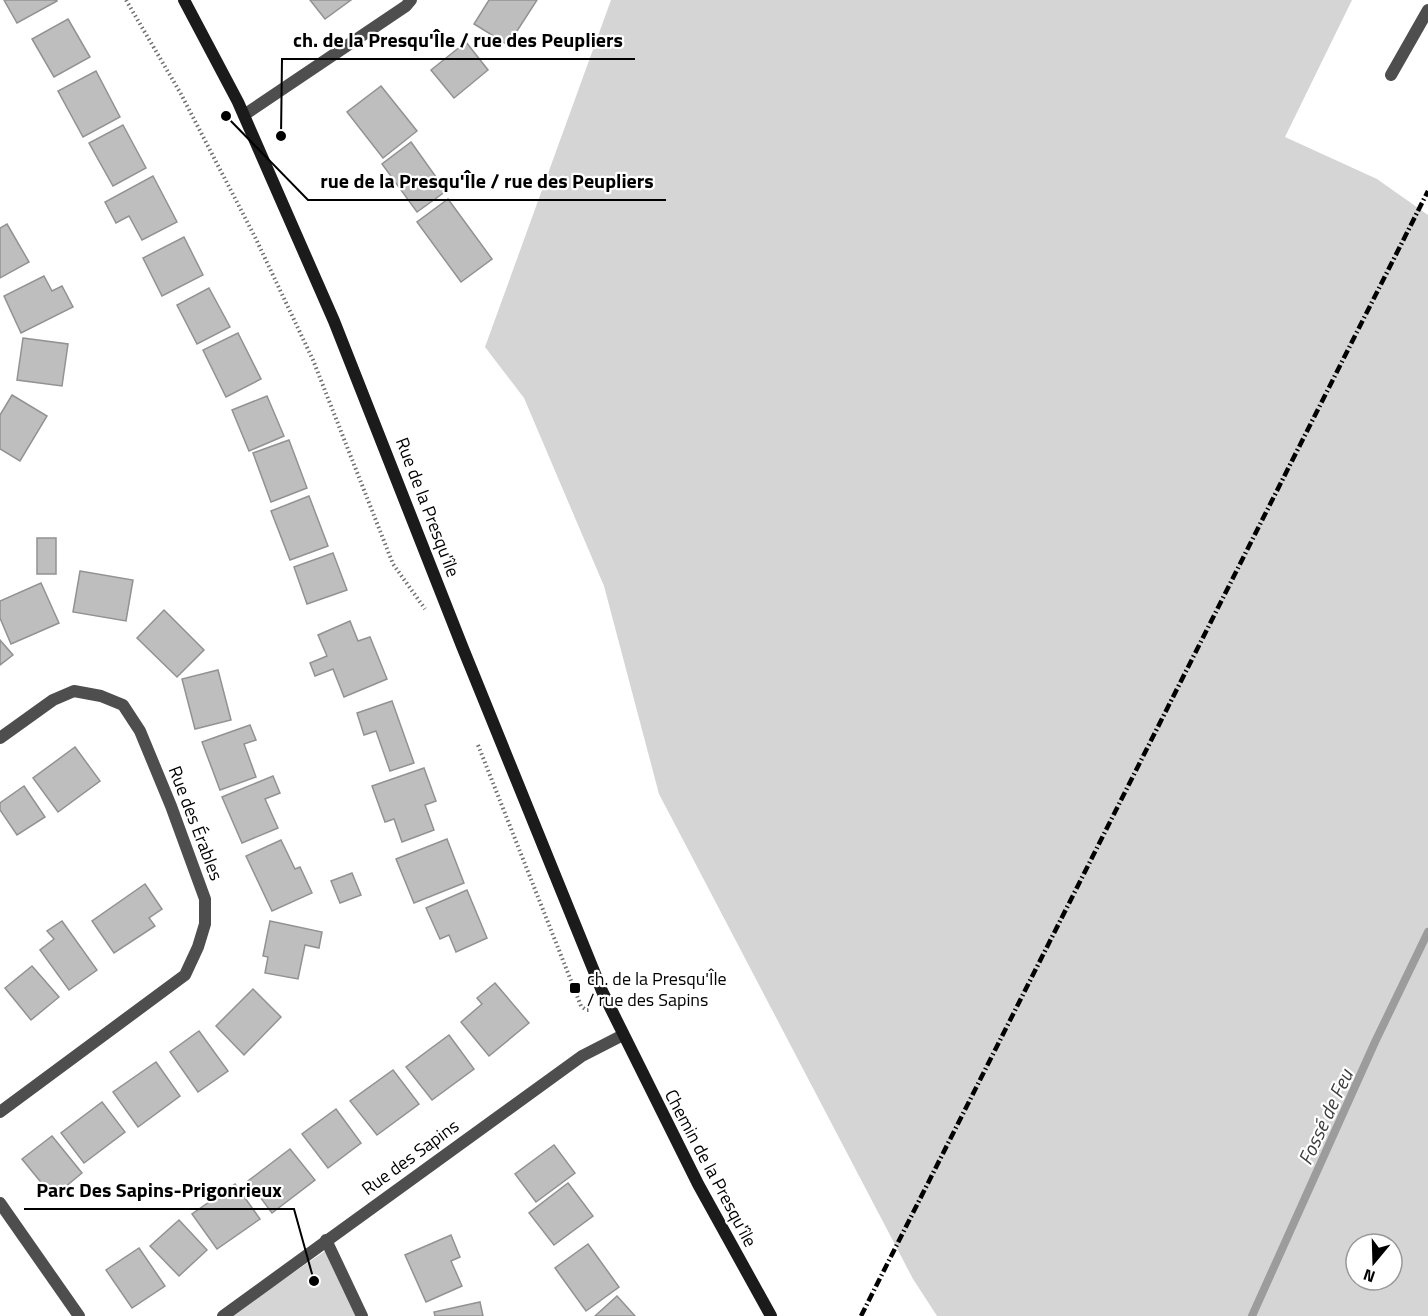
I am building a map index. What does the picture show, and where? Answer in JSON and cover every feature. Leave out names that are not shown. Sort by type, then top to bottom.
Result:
[{"type":"street","name":"Rue de la Presqu'île","points":[[184,0],[244,115],[334,321],[571,917],[623,1035]]},
{"type":"street","points":[[244,115],[396,13],[411,0]]},
{"type":"street","points":[[1391,75],[1428,10]]},
{"type":"street","name":"Rue des Érables","points":[[0,738],[53,700],[74,691],[101,696],[123,705],[140,731],[171,806],[205,899],[205,924],[198,947],[185,975],[0,1112]]},
{"type":"street","name":"Rue des Sapins","points":[[223,1316],[582,1056],[623,1035]]},
{"type":"street","name":"Chemin de la Presqu'île","points":[[623,1035],[698,1184],[771,1316]]},
{"type":"street","points":[[0,1203],[79,1316]]},
{"type":"street","points":[[326,1240],[362,1316]]},
{"type":"path","points":[[126,0],[181,94],[260,248],[313,360],[393,564],[428,617]]},
{"type":"path","points":[[478,743],[581,1006],[590,1010]]},
{"type":"shaded area","points":[[611,0],[1352,0],[1285,137],[1377,179],[1428,215],[1428,1316],[937,1316],[913,1279],[659,794],[604,586],[524,398],[485,347]]},
{"type":"shaded area","points":[[331,1247],[362,1316],[230,1316]]},
{"type":"building","points":[[4,0],[57,0],[57,1],[17,23]]},
{"type":"building","points":[[310,0],[351,0],[325,19]]},
{"type":"building","points":[[489,0],[537,0],[508,45],[474,24]]},
{"type":"building","points":[[68,19],[90,57],[54,77],[32,39]]},
{"type":"building","points":[[466,42],[488,70],[454,98],[431,70]]},
{"type":"building","points":[[96,71],[120,117],[83,137],[58,91]]},
{"type":"building","points":[[381,86],[417,131],[383,158],[347,112]]},
{"type":"building","points":[[123,125],[146,168],[113,186],[89,143]]},
{"type":"building","points":[[411,142],[446,191],[417,212],[382,164]]},
{"type":"building","points":[[153,176],[177,222],[142,240],[129,216],[116,223],[105,202]]},
{"type":"building","points":[[448,199],[492,259],[461,282],[417,222]]},
{"type":"building","points":[[7,224],[29,262],[0,278],[0,228]]},
{"type":"building","points":[[184,237],[203,275],[162,296],[143,258]]},
{"type":"building","points":[[44,276],[52,291],[62,286],[73,307],[21,333],[4,296]]},
{"type":"building","points":[[209,288],[230,327],[197,344],[177,305]]},
{"type":"building","points":[[238,333],[261,379],[226,397],[203,350]]},
{"type":"building","points":[[23,338],[68,344],[62,386],[17,380]]},
{"type":"building","points":[[12,395],[47,416],[20,461],[0,449],[0,415]]},
{"type":"building","points":[[267,396],[284,436],[249,451],[232,410]]},
{"type":"building","points":[[289,440],[307,488],[271,502],[253,453]]},
{"type":"building","points":[[309,496],[328,546],[290,560],[271,511]]},
{"type":"building","points":[[37,538],[56,538],[56,574],[37,574]]},
{"type":"building","points":[[333,553],[347,590],[307,604],[294,567]]},
{"type":"building","points":[[80,571],[133,580],[126,621],[73,612]]},
{"type":"building","points":[[41,583],[59,623],[11,644],[0,618],[0,601]]},
{"type":"building","points":[[164,610],[204,650],[177,677],[137,638]]},
{"type":"building","points":[[350,621],[358,641],[370,637],[387,679],[344,697],[333,669],[315,676],[310,663],[327,656],[318,635]]},
{"type":"building","points":[[0,640],[13,655],[0,665]]},
{"type":"building","points":[[218,670],[231,720],[195,729],[182,679]]},
{"type":"building","points":[[392,701],[414,763],[390,771],[376,731],[364,735],[357,713]]},
{"type":"building","points":[[250,725],[256,740],[244,744],[256,777],[220,790],[202,742]]},
{"type":"building","points":[[75,747],[100,781],[58,812],[33,778]]},
{"type":"building","points":[[424,768],[436,801],[425,805],[434,830],[402,842],[394,819],[385,822],[372,786]]},
{"type":"building","points":[[273,776],[280,793],[265,799],[278,828],[242,843],[222,797]]},
{"type":"building","points":[[24,786],[45,817],[17,835],[0,810],[0,803]]},
{"type":"building","points":[[447,839],[464,883],[414,903],[396,859]]},
{"type":"building","points":[[281,840],[295,869],[300,867],[312,893],[272,911],[246,856]]},
{"type":"building","points":[[352,873],[361,895],[340,903],[331,881]]},
{"type":"building","points":[[145,884],[162,909],[149,918],[155,926],[114,953],[92,921]]},
{"type":"building","points":[[467,890],[487,938],[456,952],[449,935],[440,939],[426,908]]},
{"type":"building","points":[[62,921],[97,970],[69,990],[40,950],[54,939],[47,931]]},
{"type":"building","points":[[270,921],[322,932],[319,948],[305,945],[298,979],[265,973],[268,957],[263,956]]},
{"type":"building","points":[[32,966],[59,997],[31,1020],[5,988]]},
{"type":"building","points":[[495,983],[529,1023],[489,1056],[461,1022],[482,1004],[477,998]]},
{"type":"building","points":[[253,989],[281,1017],[244,1055],[216,1026]]},
{"type":"building","points":[[199,1031],[228,1071],[198,1092],[170,1052]]},
{"type":"building","points":[[449,1035],[474,1069],[432,1100],[406,1067]]},
{"type":"building","points":[[156,1062],[180,1096],[138,1127],[113,1092]]},
{"type":"building","points":[[393,1070],[419,1104],[377,1135],[350,1101]]},
{"type":"building","points":[[102,1102],[125,1132],[84,1163],[61,1133]]},
{"type":"building","points":[[336,1109],[361,1143],[328,1168],[302,1134]]},
{"type":"building","points":[[52,1136],[82,1173],[53,1197],[22,1159]]},
{"type":"building","points":[[554,1145],[575,1173],[536,1202],[515,1174]]},
{"type":"building","points":[[290,1149],[315,1180],[272,1213],[248,1181]]},
{"type":"building","points":[[568,1183],[593,1216],[554,1245],[529,1213]]},
{"type":"building","points":[[235,1184],[260,1219],[217,1249],[192,1214]]},
{"type":"building","points":[[179,1220],[207,1250],[179,1276],[150,1246]]},
{"type":"building","points":[[451,1235],[460,1257],[451,1261],[462,1286],[426,1302],[405,1255]]},
{"type":"building","points":[[588,1244],[619,1287],[586,1311],[555,1268]]},
{"type":"building","points":[[139,1248],[165,1286],[132,1308],[106,1270]]},
{"type":"building","points":[[617,1296],[635,1316],[595,1316]]},
{"type":"building","points":[[480,1302],[483,1316],[435,1316],[434,1312]]},
{"type":"waterway","name":"Fossé de Feu","points":[[1252,1316],[1375,1042],[1428,932]]},
{"type":"railway","points":[[861,1316],[1428,191]]},
{"type":"place","name":"rue de la Presqu'Île / rue des Peupliers","points":[[226,116]]},
{"type":"place","name":"ch. de la Presqu'Île / rue des Peupliers","points":[[281,136]]},
{"type":"place","name":"ch. de la Presqu'Île / rue des Sapins","points":[[575,988]]},
{"type":"place","name":"Parc Des Sapins-Prigonrieux","points":[[314,1281]]}]
